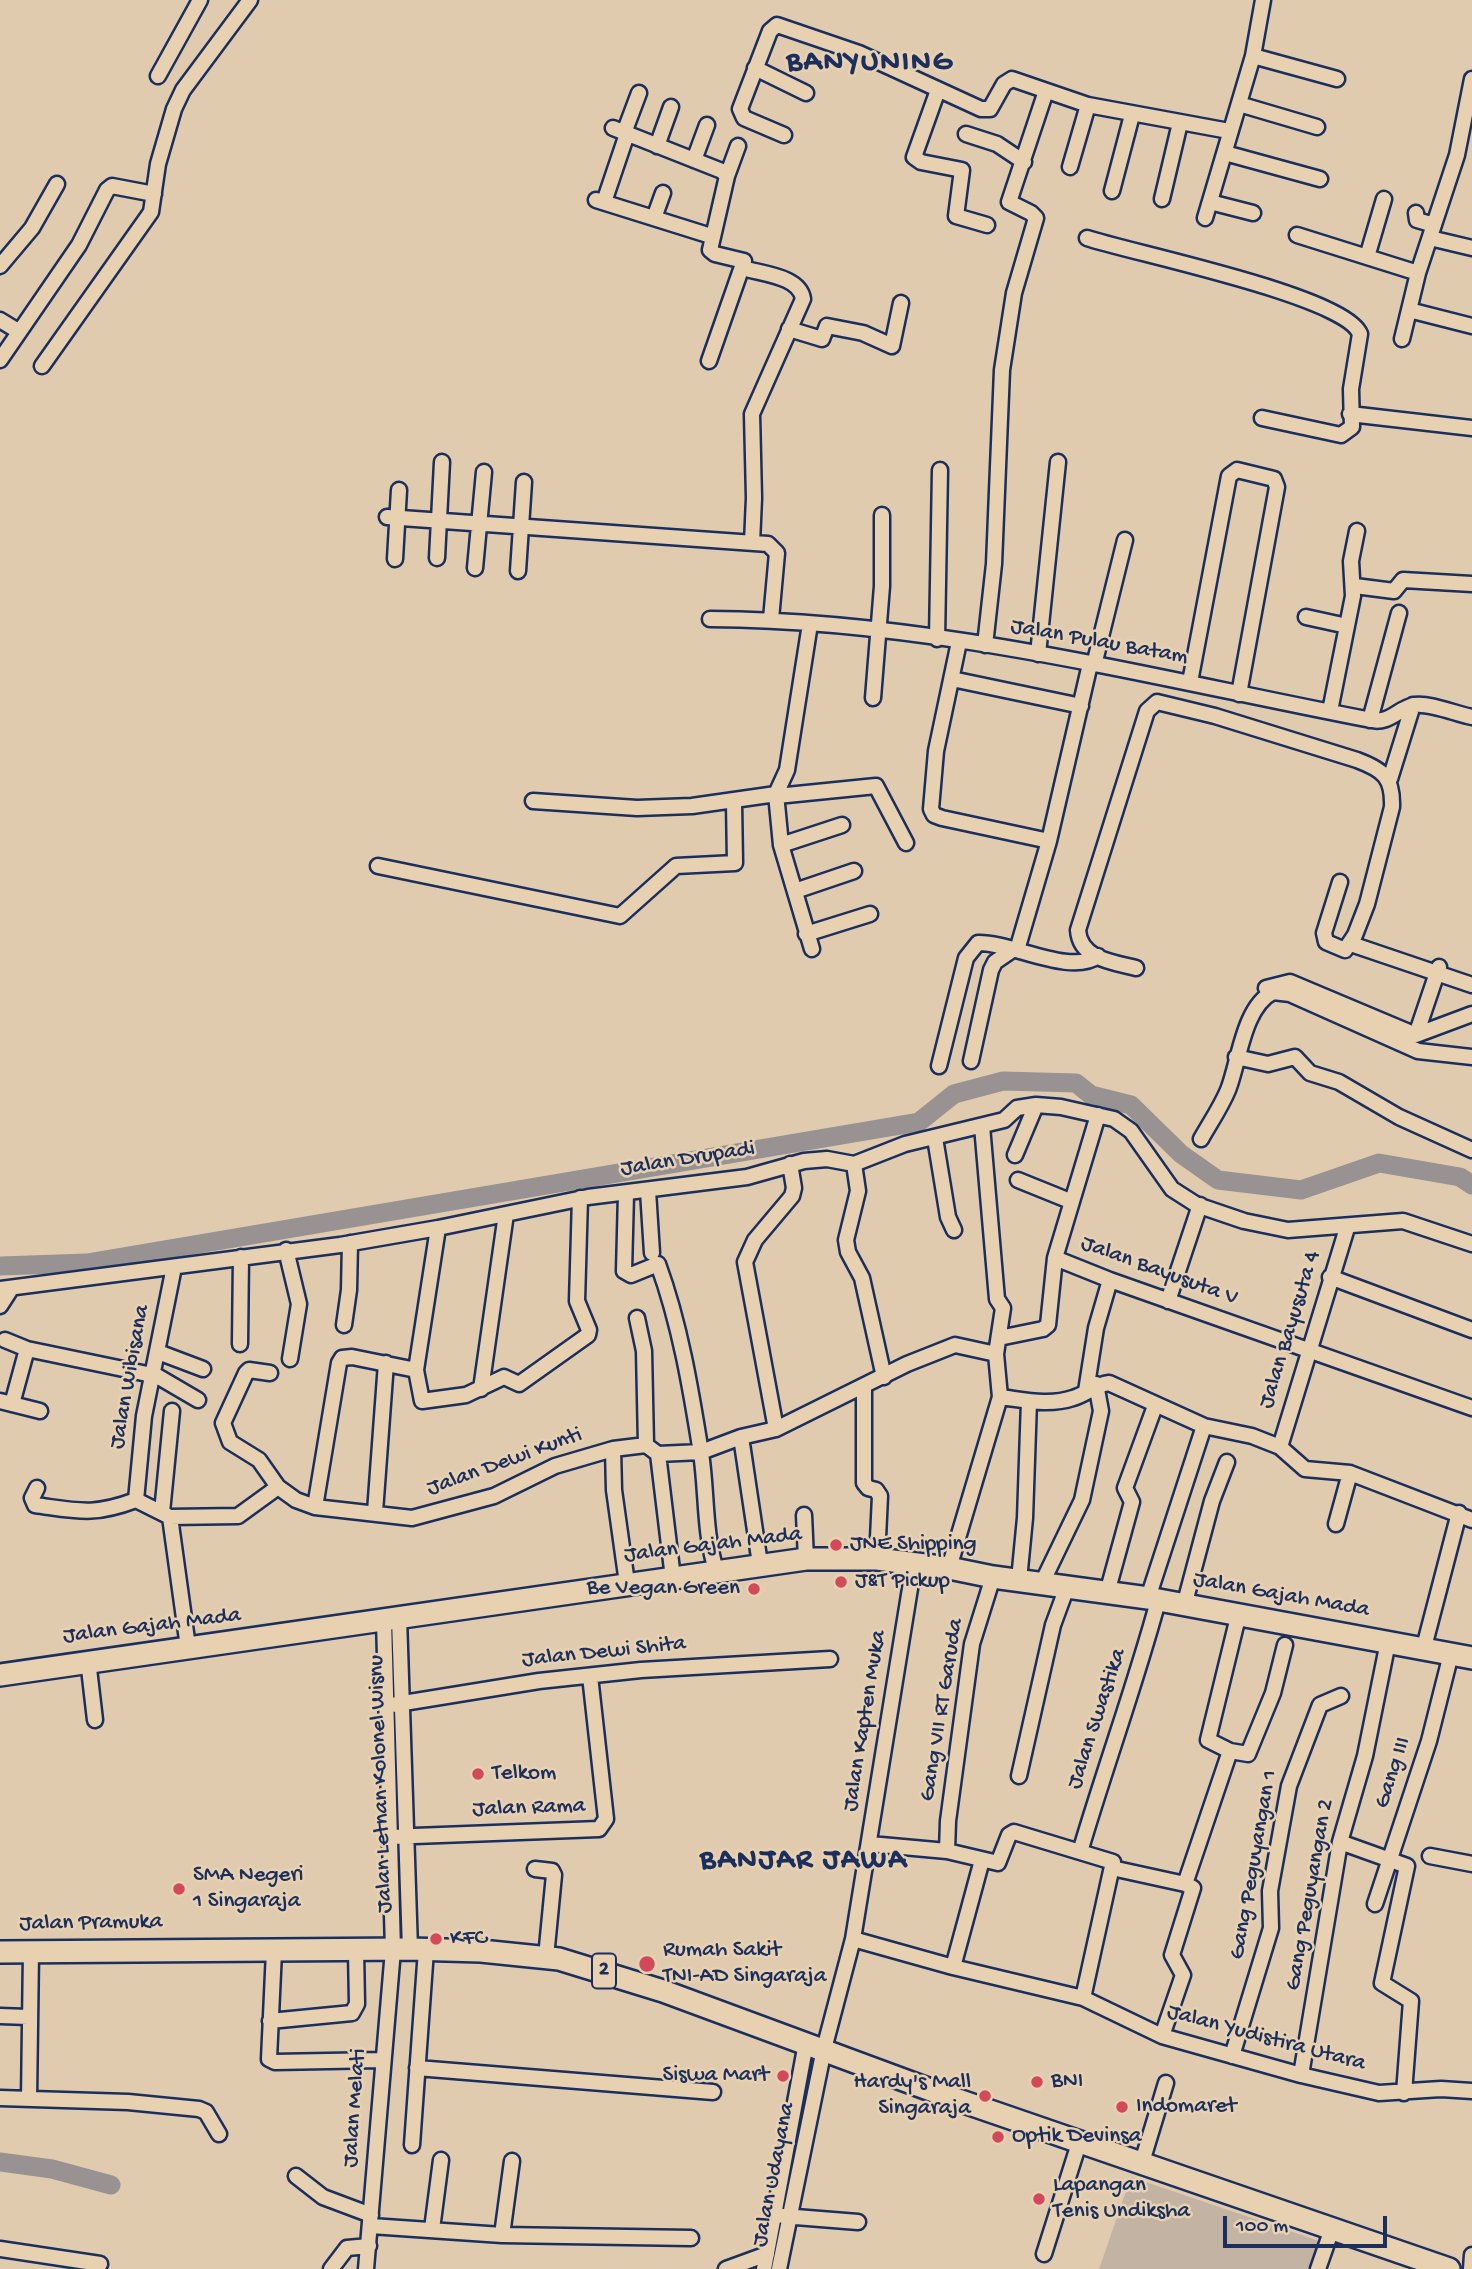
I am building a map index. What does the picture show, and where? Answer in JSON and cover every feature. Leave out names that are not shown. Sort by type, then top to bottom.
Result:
[{"type":"highway","name":"Jalan Gajah Mada","points":[[0,1675],[88,1660],[806,1559],[877,1559],[949,1568],[1153,1600],[1238,1617],[1289,1623],[1462,1656]]},
{"type":"highway","name":"Jalan Pramuka","points":[[0,1952],[410,1950]]},
{"type":"highway","name":"2","points":[[410,1950],[481,1951],[588,1965],[955,2099],[1449,2269]]},
{"type":"street","points":[[158,76],[200,0]]},
{"type":"street","points":[[42,366],[151,212],[158,164],[183,90],[250,0]]},
{"type":"street","points":[[1205,218],[1253,56],[1263,0]]},
{"type":"street","points":[[784,135],[740,113],[770,31],[776,25],[859,53],[987,110],[995,105],[1009,80],[1088,105],[1229,131]]},
{"type":"street","points":[[1253,56],[1337,79]]},
{"type":"street","points":[[755,68],[806,93]]},
{"type":"street","points":[[1402,339],[1418,273],[1457,155],[1472,79]]},
{"type":"street","points":[[938,90],[914,157],[921,162],[962,170],[956,216],[987,225]]},
{"type":"street","points":[[985,645],[994,564],[1002,370],[1016,282],[1036,218],[1031,213],[1009,204],[1046,91]]},
{"type":"street","points":[[639,93],[621,132],[600,201],[711,236]]},
{"type":"street","points":[[1239,104],[1317,127]]},
{"type":"street","points":[[1070,167],[1088,105]]},
{"type":"street","points":[[657,146],[671,107]]},
{"type":"street","points":[[1112,191],[1132,115]]},
{"type":"street","points":[[1162,199],[1180,124]]},
{"type":"street","points":[[694,160],[707,125]]},
{"type":"street","points":[[621,132],[694,160],[727,176]]},
{"type":"street","points":[[966,134],[996,144],[1024,162]]},
{"type":"street","points":[[709,361],[744,261],[710,252],[711,236],[738,146]]},
{"type":"street","points":[[1225,153],[1320,179]]},
{"type":"street","points":[[0,267],[32,228],[57,184]]},
{"type":"street","points":[[0,360],[79,245],[107,190],[112,187],[154,194]]},
{"type":"street","points":[[654,218],[663,193]]},
{"type":"street","points":[[1367,257],[1384,199]]},
{"type":"street","points":[[1210,202],[1253,213]]},
{"type":"street","points":[[1416,213],[1418,220],[1432,231],[1472,248]]},
{"type":"street","points":[[1297,235],[1418,273]]},
{"type":"street","points":[[1087,238],[1218,271],[1302,300],[1354,323],[1360,334],[1350,414],[1352,427],[1341,435],[1262,418]]},
{"type":"street","points":[[743,268],[793,283],[802,290],[803,299],[752,414],[752,543]]},
{"type":"street","points":[[789,329],[822,339],[827,326],[863,333],[892,346],[901,303]]},
{"type":"street","points":[[1409,310],[1472,326]]},
{"type":"street","points":[[0,320],[18,331]]},
{"type":"street","points":[[1350,414],[1472,428]]},
{"type":"street","points":[[1038,654],[1058,462]]},
{"type":"street","points":[[437,558],[442,463]]},
{"type":"street","points":[[937,639],[940,470]]},
{"type":"street","points":[[1190,682],[1229,476],[1237,470],[1274,479],[1278,487],[1239,694]]},
{"type":"street","points":[[475,568],[484,471]]},
{"type":"street","points":[[518,571],[524,482]]},
{"type":"street","points":[[395,559],[392,517],[399,490]]},
{"type":"street","points":[[873,698],[880,630],[882,515]]},
{"type":"street","points":[[392,517],[768,544],[777,553],[771,619]]},
{"type":"street","points":[[1330,711],[1355,586],[1350,561],[1357,531]]},
{"type":"street","points":[[971,1061],[991,970],[995,962],[1016,950],[1049,841],[1125,540]]},
{"type":"street","points":[[1355,586],[1394,591],[1403,580],[1472,584]]},
{"type":"street","points":[[1370,720],[1399,613]]},
{"type":"street","points":[[1306,617],[1347,626]]},
{"type":"street","name":"Jalan Pulau Batam","points":[[710,619],[771,619],[880,630],[985,645],[1190,682],[1383,722],[1413,705]]},
{"type":"street","points":[[810,624],[788,762],[783,784],[777,795],[781,845],[812,950]]},
{"type":"street","points":[[959,642],[936,751],[931,809],[934,815],[1049,841]]},
{"type":"street","points":[[952,680],[1081,706]]},
{"type":"street","points":[[1136,968],[1086,951],[1079,942],[1078,930],[1147,711],[1152,704],[1168,703],[1357,760],[1378,768],[1390,779]]},
{"type":"street","points":[[1340,883],[1325,937],[1326,942],[1345,950],[1353,939],[1392,807],[1390,779],[1413,705],[1472,717]]},
{"type":"street","points":[[533,801],[637,807],[734,802],[777,795],[876,786],[906,843]]},
{"type":"street","points":[[378,866],[620,916],[676,866],[734,863],[734,802]]},
{"type":"street","points":[[781,845],[842,825]]},
{"type":"street","points":[[795,891],[854,872]]},
{"type":"street","points":[[806,933],[870,914]]},
{"type":"street","points":[[1353,939],[1472,985]]},
{"type":"street","points":[[939,1066],[966,958],[972,947],[986,943],[1079,962],[1091,961],[1098,956]]},
{"type":"street","points":[[1439,970],[1472,976]]},
{"type":"street","points":[[1416,1035],[1439,970]]},
{"type":"street","points":[[1241,1021],[1247,1018],[1257,998],[1267,988],[1290,982],[1416,1035],[1472,1014]]},
{"type":"street","points":[[1201,1139],[1227,1091],[1236,1057],[1262,1001],[1279,991],[1418,1051],[1472,1057]]},
{"type":"street","points":[[1236,1057],[1268,1064],[1295,1057],[1310,1073],[1339,1082],[1399,1118],[1472,1150]]},
{"type":"street","points":[[1015,1155],[1036,1105],[1098,1115],[1114,1119],[1131,1131],[1171,1189],[1200,1205],[1244,1221],[1289,1230],[1347,1228],[1371,1222],[1403,1221],[1472,1244]]},
{"type":"street","name":"Jalan Drupadi","points":[[174,1267],[438,1228],[580,1198],[747,1177],[790,1164],[827,1159],[854,1164],[905,1144],[935,1139],[1004,1120],[1017,1108],[1036,1105]]},
{"type":"street","name":"Jalan Bayusuta V","points":[[1098,1115],[1055,1258],[1168,1301],[1472,1408]]},
{"type":"street","points":[[949,1568],[1000,1397],[996,1354],[1003,1308],[997,1299],[982,1126]]},
{"type":"street","points":[[935,1139],[948,1217],[954,1230]]},
{"type":"street","points":[[776,1429],[746,1262],[755,1240],[792,1196],[794,1188],[790,1164]]},
{"type":"street","points":[[854,1164],[858,1191],[846,1240],[848,1252],[862,1278],[884,1377]]},
{"type":"street","points":[[1018,1180],[1070,1202]]},
{"type":"street","points":[[648,1191],[652,1253]]},
{"type":"street","points":[[626,1194],[625,1274],[631,1275],[658,1264],[679,1336],[701,1452],[707,1530],[716,1570]]},
{"type":"street","points":[[438,1228],[416,1370],[422,1401],[466,1395],[504,1377],[519,1384],[588,1335],[589,1330],[577,1301],[580,1198]]},
{"type":"street","points":[[1168,1301],[1200,1205]]},
{"type":"street","points":[[481,1389],[506,1214]]},
{"type":"street","name":"Jalan Bayusuta 4","points":[[1280,1447],[1347,1228]]},
{"type":"street","points":[[344,1325],[349,1290],[350,1242]]},
{"type":"street","points":[[286,1250],[299,1304],[290,1359]]},
{"type":"street","points":[[240,1344],[241,1257]]},
{"type":"street","points":[[999,1338],[1043,1329],[1048,1325],[1055,1258]]},
{"type":"street","name":"Jalan Wibisana","points":[[6,1289],[174,1267],[151,1376],[136,1500]]},
{"type":"street","points":[[1330,1277],[1472,1330]]},
{"type":"street","points":[[1042,1583],[1082,1500],[1101,1411],[1091,1388],[1096,1328],[1110,1280]]},
{"type":"street","points":[[0,1306],[6,1289]]},
{"type":"street","points":[[637,1318],[644,1351],[652,1449],[673,1578]]},
{"type":"street","points":[[5,1340],[27,1349],[165,1379],[198,1400]]},
{"type":"street","name":"Jalan Dewi Kunti","points":[[278,1487],[285,1495],[315,1507],[422,1517],[494,1496],[555,1466],[613,1449],[701,1452],[741,1437],[776,1429],[955,1345],[996,1354]]},
{"type":"street","points":[[27,1349],[6,1403],[40,1411]]},
{"type":"street","points":[[158,1352],[203,1369]]},
{"type":"street","points":[[315,1507],[339,1363],[347,1356],[416,1370]]},
{"type":"street","points":[[374,1512],[386,1363]]},
{"type":"street","points":[[37,1488],[32,1498],[35,1505],[70,1510],[100,1513],[136,1500],[166,1515],[238,1516],[278,1487],[259,1460],[229,1441],[222,1425],[248,1370],[270,1373]]},
{"type":"street","points":[[1000,1397],[1055,1404],[1109,1383],[1204,1426],[1252,1436],[1280,1447],[1310,1471],[1350,1473],[1465,1516],[1424,1647]]},
{"type":"street","points":[[864,1386],[864,1483],[880,1496],[877,1559]]},
{"type":"street","points":[[1019,1580],[1025,1518],[1029,1401]]},
{"type":"street","points":[[1107,1593],[1132,1502],[1125,1488],[1155,1406]]},
{"type":"street","points":[[172,1411],[166,1515],[188,1647]]},
{"type":"street","name":"Jalan Swastika","points":[[1080,1852],[1108,1756],[1137,1680],[1153,1600],[1204,1426]]},
{"type":"street","points":[[741,1437],[760,1564]]},
{"type":"street","points":[[613,1449],[614,1490],[627,1583]]},
{"type":"street","points":[[1184,1606],[1212,1501],[1227,1462]]},
{"type":"street","points":[[1336,1524],[1350,1473]]},
{"type":"street","points":[[804,1515],[806,1559]]},
{"type":"street","name":"Jalan Kapten Muka","points":[[815,2046],[853,1939],[914,1564]]},
{"type":"street","name":"Gang VII RT Garuda","points":[[947,1851],[948,1821],[972,1644],[993,1577]]},
{"type":"street","points":[[1019,1776],[1054,1625],[1067,1587]]},
{"type":"street","points":[[1238,1617],[1208,1740],[1230,1751],[1246,1755],[1249,1752],[1273,1693],[1285,1645]]},
{"type":"street","name":"Jalan Letnan Kolonel Wisnu","points":[[392,1619],[403,1704],[410,1950]]},
{"type":"street","name":"Jalan Letnan Kolonel Wisnu","points":[[392,1619],[385,1706],[388,1837],[410,1950]]},
{"type":"street","name":"Gang Peguyangan 2","points":[[1301,2075],[1340,1842],[1364,1756],[1388,1642]]},
{"type":"street","name":"Gang III","points":[[1375,1904],[1429,1741],[1462,1656]]},
{"type":"street","name":"Jalan Dewi Shita","points":[[385,1706],[590,1675],[830,1659]]},
{"type":"street","points":[[88,1660],[95,1720]]},
{"type":"street","name":"Jalan Rama","points":[[388,1837],[599,1829],[606,1819],[590,1675]]},
{"type":"street","name":"Gang Peguyangan 1","points":[[1232,2056],[1271,1928],[1270,1891],[1289,1786],[1320,1706],[1341,1696]]},
{"type":"street","points":[[1162,2036],[1183,1975],[1172,1955],[1189,1886],[1230,1751]]},
{"type":"street","points":[[870,1844],[947,1851],[998,1863],[1009,1835],[1014,1832],[1113,1865],[1189,1886]]},
{"type":"street","points":[[1340,1842],[1405,1864],[1407,1869],[1382,1983],[1411,2001],[1404,2093]]},
{"type":"street","points":[[1430,1856],[1472,1864]]},
{"type":"street","points":[[953,1967],[982,1860]]},
{"type":"street","points":[[1083,1998],[1113,1865]]},
{"type":"street","points":[[535,1869],[552,1871],[554,1875],[546,1958]]},
{"type":"street","name":"Jalan Yudistira Utara","points":[[853,1939],[953,1967],[1083,1998],[1162,2036],[1301,2075],[1379,2093],[1441,2089],[1472,2091]]},
{"type":"street","points":[[410,1950],[417,2067],[412,2145]]},
{"type":"street","name":"Jalan Melati","points":[[366,2269],[381,2060],[410,1950]]},
{"type":"street","points":[[274,1951],[269,2055],[272,2061],[381,2060]]},
{"type":"street","points":[[270,2021],[352,2014],[357,2004],[356,1951]]},
{"type":"street","points":[[29,2099],[28,2017],[31,1952]]},
{"type":"street","points":[[0,2016],[28,2017]]},
{"type":"street","name":"Jalan Udayana","points":[[779,2269],[790,2216],[815,2046]]},
{"type":"street","name":"Jalan Udayana","points":[[766,2262],[774,2216],[815,2046]]},
{"type":"street","points":[[417,2067],[712,2092]]},
{"type":"street","points":[[1142,2162],[1166,2083]]},
{"type":"street","points":[[0,2098],[128,2102],[199,2109],[206,2112],[219,2134]]},
{"type":"street","points":[[1044,2254],[1080,2140]]},
{"type":"street","points":[[432,2229],[441,2160]]},
{"type":"street","points":[[502,2235],[512,2161]]},
{"type":"street","points":[[296,2176],[323,2197],[371,2221],[502,2235],[691,2238]]},
{"type":"street","points":[[774,2216],[858,2222]]},
{"type":"street","points":[[1318,2269],[1332,2229]]},
{"type":"street","points":[[331,2269],[347,2248],[369,2246]]},
{"type":"street","points":[[0,2249],[100,2264]]},
{"type":"street","points":[[1471,2269],[1472,2255]]},
{"type":"street","points":[[726,2269],[766,2262]]},
{"type":"shaded area","points":[[1131,2177],[1319,2241],[1309,2269],[1099,2269]]},
{"type":"waterway","points":[[0,1266],[87,1263],[919,1122],[954,1094],[1003,1081],[1076,1083],[1091,1095],[1131,1105],[1181,1154],[1218,1180],[1301,1190],[1379,1163],[1460,1177],[1472,1185]]},
{"type":"waterway","points":[[0,2162],[52,2169],[111,2185]]},
{"type":"place","name":"JNE Shipping","points":[[836,1545]]},
{"type":"place","name":"J&T Pickup","points":[[841,1582]]},
{"type":"place","name":"Be Vegan Green","points":[[754,1589]]},
{"type":"place","name":"Telkom","points":[[478,1774]]},
{"type":"place","name":"SMA Negeri 1 Singaraja","points":[[179,1889]]},
{"type":"place","name":"KFC","points":[[436,1939]]},
{"type":"place","name":"Rumah Sakit TNI-AD Singaraja","points":[[647,1964]]},
{"type":"place","name":"Siswa Mart","points":[[783,2076]]},
{"type":"place","name":"BNI","points":[[1037,2082]]},
{"type":"place","name":"Hardy's Mall Singaraja","points":[[985,2096]]},
{"type":"place","name":"Indomaret","points":[[1122,2107]]},
{"type":"place","name":"Optik Devinsa","points":[[998,2137]]},
{"type":"place","name":"Lapangan Tenis Undiksha","points":[[1039,2199]]},
{"type":"district","name":"BANYUNING","points":[[870,64]]},
{"type":"district","name":"BANJAR JAWA","points":[[804,1862]]}]
